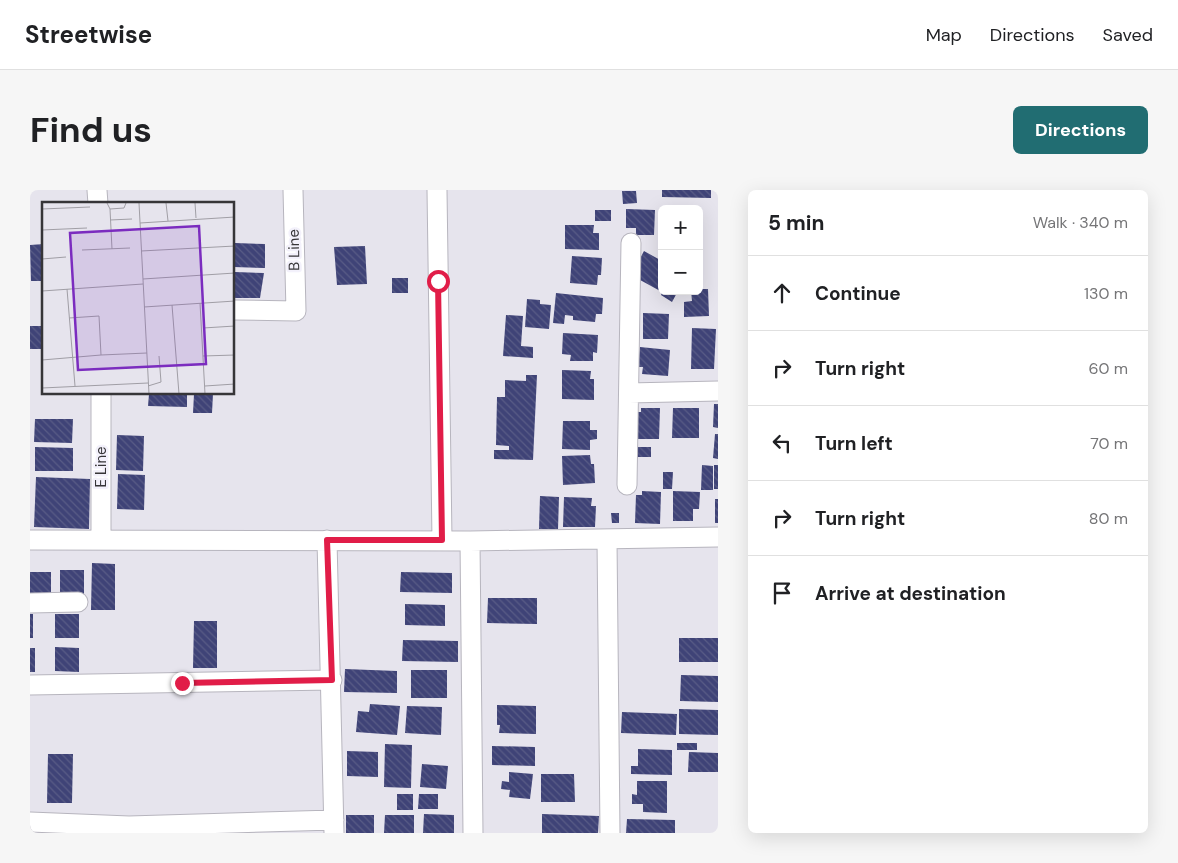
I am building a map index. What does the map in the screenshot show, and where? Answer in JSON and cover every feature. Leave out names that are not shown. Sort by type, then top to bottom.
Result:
[{"type":"street","name":"B Line","points":[[235,310],[296,311],[293,190]]},
{"type":"street","points":[[437,190],[442,540]]},
{"type":"street","points":[[627,485],[631,243]]},
{"type":"street","points":[[629,393],[718,391]]},
{"type":"street","name":"E Line","points":[[101,395],[101,540]]},
{"type":"street","points":[[30,540],[442,540],[470,542],[718,537]]},
{"type":"street","points":[[30,822],[70,828],[129,826],[207,829],[334,826],[332,680],[327,540]]},
{"type":"street","points":[[607,540],[610,833]]},
{"type":"street","points":[[470,542],[473,833]]},
{"type":"street","points":[[30,603],[78,602]]},
{"type":"street","points":[[30,685],[332,680]]},
{"type":"building","points":[[662,190],[711,190],[711,198],[662,197]]},
{"type":"building","points":[[622,191],[636,191],[637,203],[623,204]]},
{"type":"building","points":[[626,209],[655,210],[654,235],[636,235],[636,228],[626,228]]},
{"type":"building","points":[[595,210],[611,210],[611,221],[595,221]]},
{"type":"building","points":[[565,225],[594,225],[593,233],[599,233],[599,250],[565,249]]},
{"type":"building","points":[[235,243],[265,244],[265,268],[235,267]]},
{"type":"building","points":[[42,244],[42,281],[31,281],[30,245]]},
{"type":"building","points":[[365,246],[367,284],[337,285],[334,247]]},
{"type":"building","points":[[644,251],[658,259],[658,290],[631,275]]},
{"type":"building","points":[[572,256],[602,258],[601,275],[598,275],[597,285],[570,283]]},
{"type":"building","points":[[235,272],[264,273],[260,298],[235,298]]},
{"type":"building","points":[[392,278],[408,278],[408,293],[392,293]]},
{"type":"building","points":[[703,289],[708,289],[709,316],[684,317],[684,302],[692,301],[691,295],[703,295]]},
{"type":"building","points":[[556,293],[603,298],[602,314],[596,314],[595,322],[573,320],[573,316],[565,315],[564,324],[553,323]]},
{"type":"building","points":[[661,295],[676,295],[672,302]]},
{"type":"building","points":[[527,299],[540,300],[540,304],[551,305],[549,329],[525,327]]},
{"type":"building","points":[[643,313],[669,314],[668,339],[643,339]]},
{"type":"building","points":[[506,315],[523,316],[521,346],[533,347],[533,358],[503,356]]},
{"type":"building","points":[[30,326],[42,326],[42,349],[30,349]]},
{"type":"building","points":[[692,328],[716,329],[714,369],[691,369]]},
{"type":"building","points":[[563,333],[598,335],[597,353],[593,352],[593,361],[570,361],[571,355],[562,354]]},
{"type":"building","points":[[640,347],[670,350],[668,376],[642,374],[643,367],[638,367]]},
{"type":"building","points":[[562,370],[591,371],[590,379],[594,379],[594,400],[562,399]]},
{"type":"building","points":[[526,375],[537,375],[533,460],[494,459],[494,450],[509,450],[509,446],[496,445],[497,397],[505,397],[505,380],[526,381]]},
{"type":"building","points":[[149,395],[187,395],[187,407],[148,406]]},
{"type":"building","points":[[194,395],[213,395],[212,413],[193,413]]},
{"type":"building","points":[[714,404],[718,404],[718,428],[713,427]]},
{"type":"building","points":[[641,408],[660,408],[659,439],[632,439],[632,412],[641,412]]},
{"type":"building","points":[[673,408],[699,408],[699,438],[672,438]]},
{"type":"building","points":[[35,419],[73,419],[72,443],[34,442]]},
{"type":"building","points":[[563,421],[590,421],[590,430],[597,430],[597,439],[590,440],[590,450],[562,449]]},
{"type":"building","points":[[715,434],[718,434],[718,459],[713,458]]},
{"type":"building","points":[[117,435],[144,436],[143,471],[116,470]]},
{"type":"building","points":[[35,447],[73,448],[73,471],[35,471]]},
{"type":"building","points":[[628,447],[651,447],[651,457],[629,457]]},
{"type":"building","points":[[590,455],[591,464],[594,464],[595,483],[563,485],[562,456]]},
{"type":"building","points":[[702,465],[713,466],[713,490],[701,490]]},
{"type":"building","points":[[714,465],[718,465],[718,489],[714,489]]},
{"type":"building","points":[[663,472],[673,472],[672,489],[663,489]]},
{"type":"building","points":[[118,474],[145,475],[144,510],[117,509]]},
{"type":"building","points":[[36,477],[90,479],[89,529],[34,527]]},
{"type":"building","points":[[642,491],[661,492],[660,524],[635,523],[636,495],[642,495]]},
{"type":"building","points":[[673,491],[700,492],[699,509],[693,509],[693,521],[673,521]]},
{"type":"building","points":[[540,496],[559,497],[558,529],[539,529]]},
{"type":"building","points":[[564,497],[592,498],[591,506],[596,506],[595,527],[563,527]]},
{"type":"building","points":[[715,499],[718,499],[718,523],[715,523]]},
{"type":"building","points":[[611,513],[619,513],[619,523],[612,523]]},
{"type":"building","points":[[92,563],[115,564],[115,610],[91,610]]},
{"type":"building","points":[[60,570],[84,570],[84,594],[60,594]]},
{"type":"building","points":[[30,572],[51,572],[51,596],[30,596]]},
{"type":"building","points":[[401,572],[452,573],[452,593],[400,592]]},
{"type":"building","points":[[488,598],[537,598],[537,624],[487,623]]},
{"type":"building","points":[[405,604],[445,605],[445,626],[405,625]]},
{"type":"building","points":[[30,614],[33,614],[33,638],[30,638]]},
{"type":"building","points":[[55,614],[79,614],[79,638],[55,638]]},
{"type":"building","points":[[194,621],[217,621],[217,668],[193,668]]},
{"type":"building","points":[[679,638],[718,638],[718,662],[679,662]]},
{"type":"building","points":[[403,640],[458,641],[458,662],[402,661]]},
{"type":"building","points":[[55,647],[79,648],[79,672],[55,671]]},
{"type":"building","points":[[30,648],[35,648],[35,672],[30,672]]},
{"type":"building","points":[[345,669],[397,671],[397,693],[344,692]]},
{"type":"building","points":[[411,670],[447,670],[447,698],[411,698]]},
{"type":"building","points":[[681,675],[718,676],[718,702],[680,701]]},
{"type":"building","points":[[370,704],[400,706],[397,735],[356,732],[358,711],[369,712]]},
{"type":"building","points":[[497,705],[536,706],[536,734],[499,733],[500,725],[497,725]]},
{"type":"building","points":[[407,706],[442,707],[441,735],[405,733]]},
{"type":"building","points":[[679,709],[718,710],[718,735],[679,734]]},
{"type":"building","points":[[622,712],[677,714],[676,735],[621,733]]},
{"type":"building","points":[[677,743],[697,743],[697,750],[677,750]]},
{"type":"building","points":[[385,744],[412,745],[411,788],[384,787]]},
{"type":"building","points":[[492,746],[535,747],[535,766],[492,765]]},
{"type":"building","points":[[638,749],[672,750],[672,775],[631,774],[631,766],[638,766]]},
{"type":"building","points":[[347,751],[378,752],[378,777],[347,776]]},
{"type":"building","points":[[689,752],[718,753],[718,772],[688,772]]},
{"type":"building","points":[[48,754],[73,754],[72,803],[47,803]]},
{"type":"building","points":[[422,764],[448,766],[446,789],[420,787]]},
{"type":"building","points":[[509,772],[533,774],[530,799],[509,797],[510,790],[501,789],[502,781],[509,782]]},
{"type":"building","points":[[541,774],[574,774],[575,802],[541,802]]},
{"type":"building","points":[[637,781],[667,781],[667,813],[643,812],[643,804],[632,804],[632,794],[637,795]]},
{"type":"building","points":[[397,794],[413,794],[413,810],[397,810]]},
{"type":"building","points":[[419,794],[438,794],[438,809],[418,809]]},
{"type":"building","points":[[424,814],[454,815],[454,833],[423,833]]},
{"type":"building","points":[[542,814],[599,816],[598,833],[542,833]]},
{"type":"building","points":[[346,815],[374,815],[374,833],[346,833]]},
{"type":"building","points":[[385,815],[414,815],[414,833],[384,833]]},
{"type":"building","points":[[627,819],[675,820],[675,833],[626,833]]},
{"type":"route","points":[[182,683],[332,680],[327,540],[442,540],[438,281]]}]
